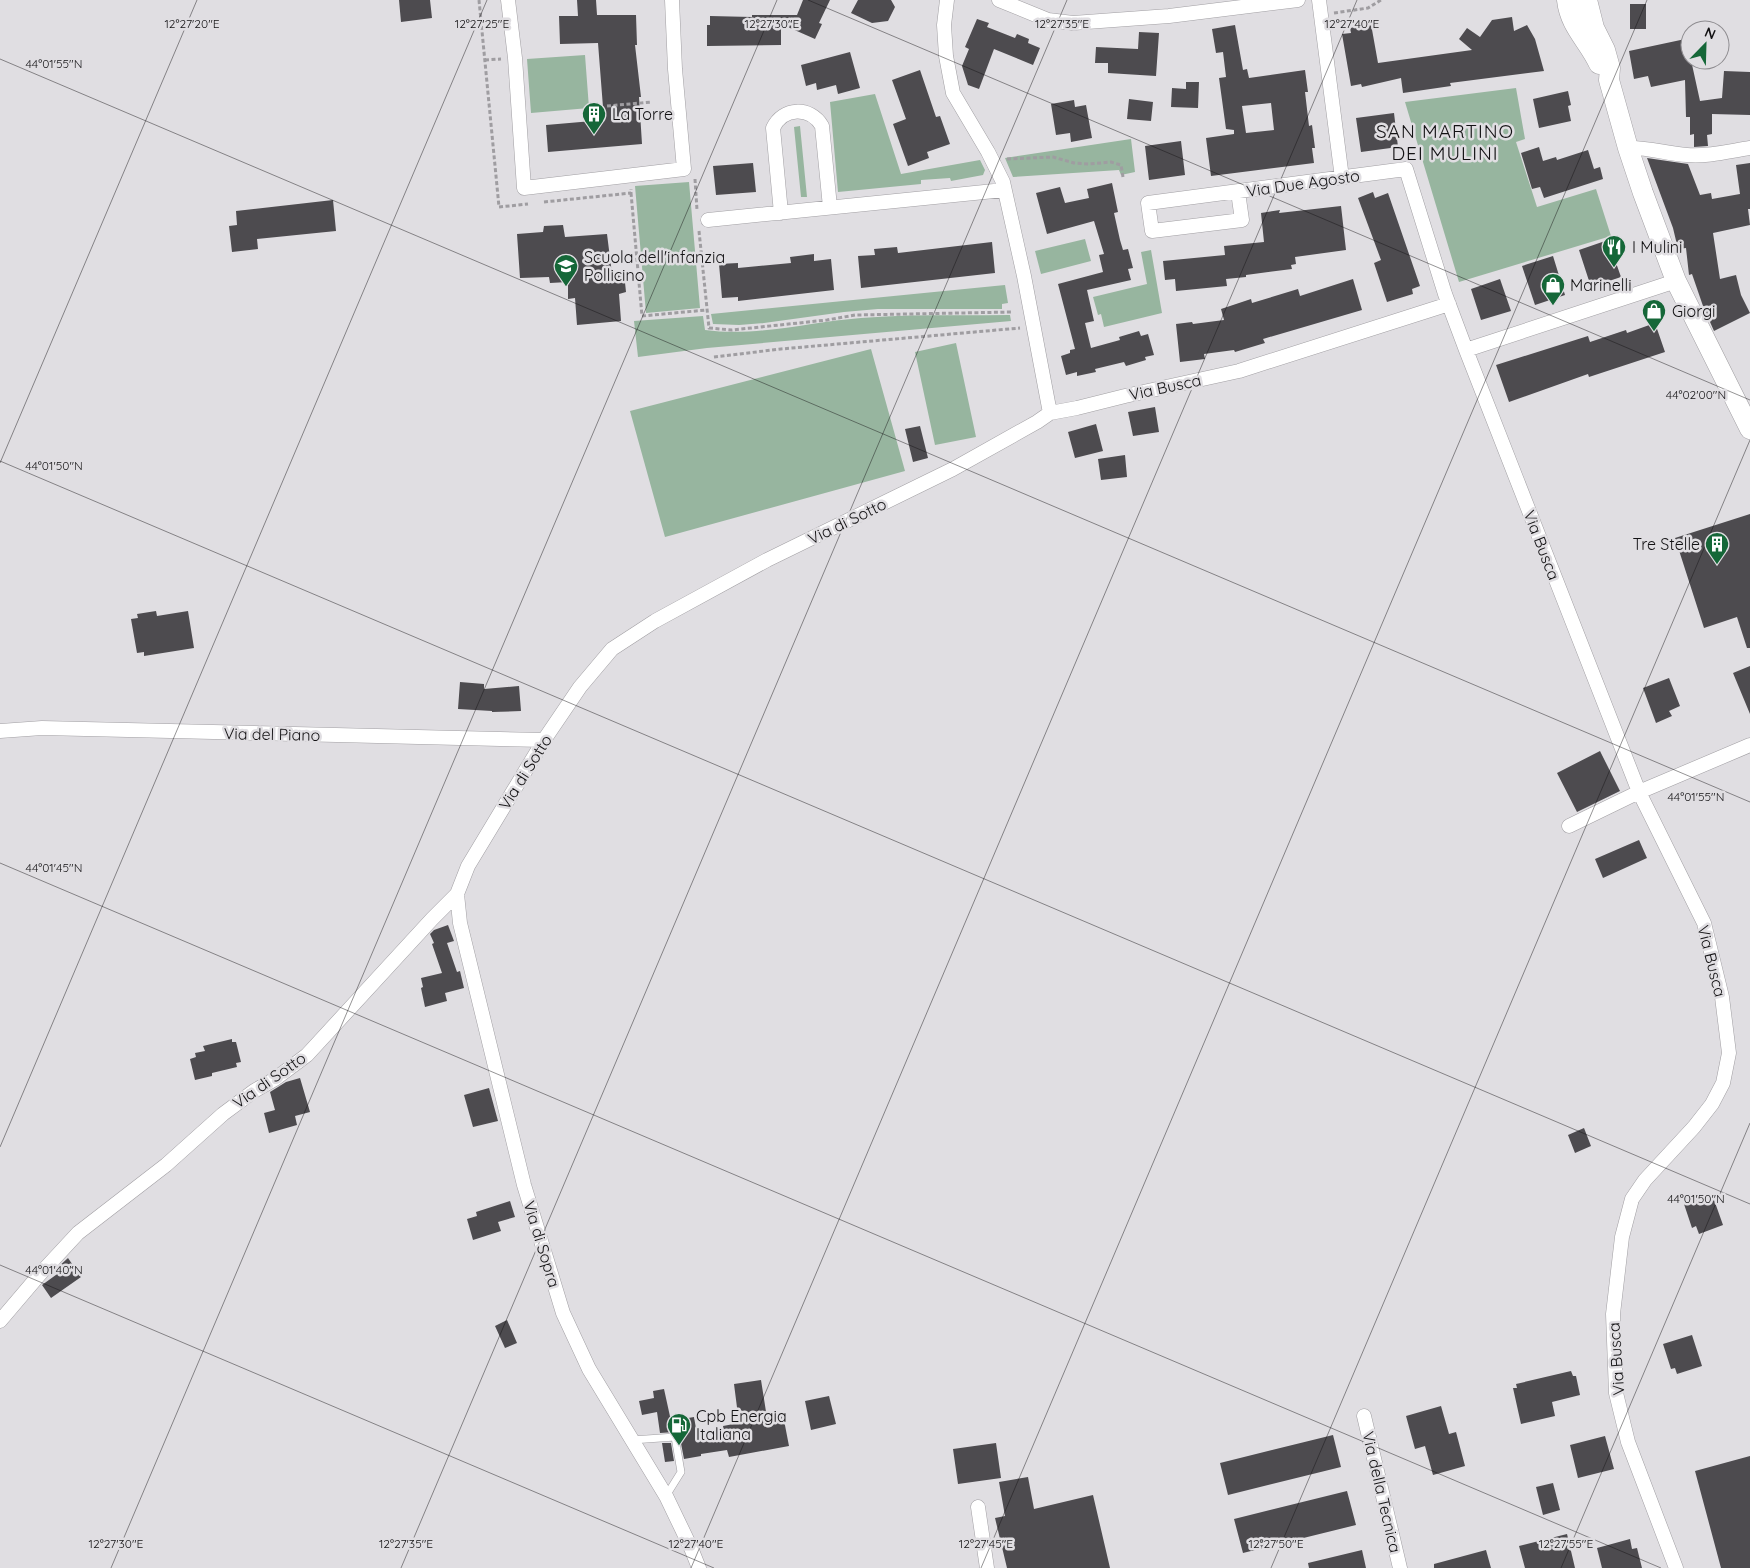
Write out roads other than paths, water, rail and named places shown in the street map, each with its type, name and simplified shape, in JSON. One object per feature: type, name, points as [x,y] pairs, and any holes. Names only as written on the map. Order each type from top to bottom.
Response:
[{"type":"main road","points":[[1567,0],[1568,11],[1576,30],[1594,53],[1602,72],[1609,80]]},
{"type":"main road","points":[[1587,0],[1594,28],[1605,50],[1610,68],[1609,80],[1628,148],[1676,281],[1750,429]]},
{"type":"street","points":[[508,0],[515,58],[524,188],[684,169],[675,69],[672,0]]},
{"type":"street","points":[[947,0],[944,33],[953,93],[988,152],[1003,182],[1024,276],[1050,413]]},
{"type":"street","points":[[999,0],[1048,20],[1073,24],[1169,16],[1298,0]]},
{"type":"street","points":[[1319,0],[1342,178]]},
{"type":"street","points":[[781,213],[773,128],[777,120],[784,115],[797,111],[809,113],[818,119],[822,126],[830,207]]},
{"type":"street","points":[[1628,148],[1640,147],[1686,155],[1703,155],[1750,148]]},
{"type":"street","name":"Via Due Agosto","points":[[1238,192],[1242,220],[1152,232],[1148,204],[1406,169],[1449,304]]},
{"type":"street","points":[[702,221],[1004,190]]},
{"type":"street","points":[[1466,350],[1676,281]]},
{"type":"street","name":"Via Busca","points":[[1050,413],[1239,371],[1449,304],[1639,792],[1704,923],[1722,997],[1729,1053],[1723,1083],[1712,1104],[1694,1127],[1645,1180],[1632,1199],[1622,1237],[1613,1314],[1616,1393],[1628,1442],[1676,1568]]},
{"type":"street","name":"Via di Sotto","points":[[0,1320],[78,1233],[166,1164],[223,1114],[254,1091],[275,1079],[307,1054],[457,894],[468,866],[544,740],[580,687],[612,648],[648,625],[767,560],[953,469],[1050,413]]},
{"type":"street","name":"Via del Piano","points":[[0,731],[52,728],[544,740]]},
{"type":"street","points":[[1569,826],[1639,792],[1750,745]]},
{"type":"street","name":"Via di Sopra","points":[[457,894],[460,923],[519,1167],[563,1312],[589,1369],[666,1496],[699,1568]]},
{"type":"street","name":"Via della Tecnica","points":[[1364,1416],[1400,1568]]},
{"type":"street","points":[[978,1507],[987,1568]]},
{"type":"lane","points":[[632,1440],[675,1437],[681,1472],[666,1496]]},
{"type":"place","name":"La Torre","points":[[594,135]]},
{"type":"place","name":"I Mulini","points":[[1614,268]]},
{"type":"place","name":"Scuola dell'infanzia Pollicino","points":[[566,287]]},
{"type":"place","name":"Marinelli","points":[[1553,306]]},
{"type":"place","name":"Giorgi","points":[[1654,332]]},
{"type":"place","name":"Tre Stelle","points":[[1717,565]]},
{"type":"place","name":"Cpb Energia Italiana","points":[[679,1446]]},
{"type":"district","name":"SAN MARTINO DEI MULINI","points":[[1445,142]]}]
